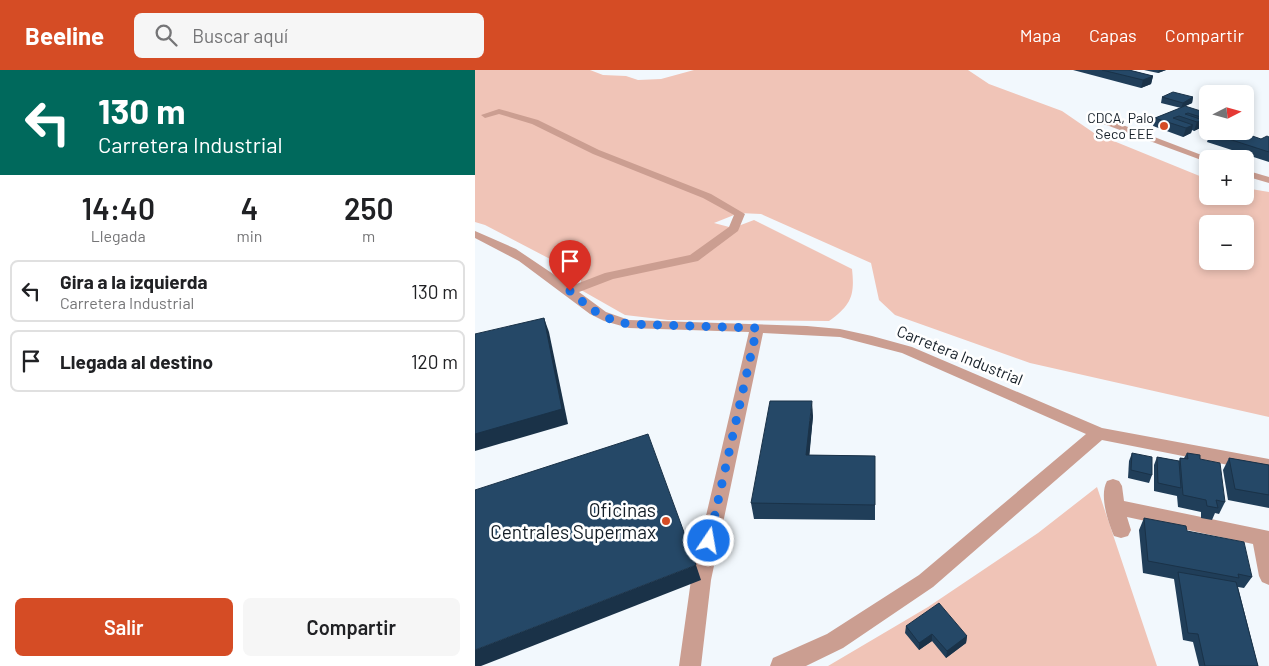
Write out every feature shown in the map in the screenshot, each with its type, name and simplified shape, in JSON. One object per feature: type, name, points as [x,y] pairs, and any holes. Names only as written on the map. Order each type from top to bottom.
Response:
[{"type":"street","points":[[485,115],[499,112],[535,122],[596,152],[707,196],[740,214],[734,229],[694,258],[609,276],[570,291]]},
{"type":"street","points":[[1104,121],[1199,156]]},
{"type":"street","points":[[1254,176],[1269,180]]},
{"type":"street","name":"Carretera Industrial","points":[[475,234],[513,252],[570,291],[599,315],[612,321],[629,324],[840,333],[907,350],[1099,433],[1269,466]]},
{"type":"street","points":[[690,666],[701,580],[757,328]]},
{"type":"street","points":[[781,666],[835,641],[926,581],[1099,433]]},
{"type":"street","points":[[1113,486],[1115,507],[1121,530]]},
{"type":"street","points":[[1115,507],[1265,538],[1269,576]]},
{"type":"shaded area","points":[[475,70],[590,70],[603,75],[626,76],[638,80],[661,79],[694,70],[968,70],[989,84],[1062,111],[1094,133],[1199,176],[1199,205],[1254,205],[1254,190],[1269,192],[1269,417],[1030,363],[895,315],[879,300],[871,263],[761,214],[739,213],[714,223],[733,228],[754,220],[852,269],[853,286],[850,299],[847,305],[829,321],[668,320],[625,315],[581,290],[581,280],[552,260],[485,225],[475,222]]},
{"type":"shaded area","points":[[1097,487],[1157,666],[828,666],[928,607],[1038,533]]},
{"type":"building","points":[[1102,70],[1129,70],[1153,76],[1143,80]]},
{"type":"building","points":[[1173,92],[1193,97],[1183,103],[1162,97]]},
{"type":"building","points":[[1185,106],[1199,110],[1199,116],[1188,113],[1185,114],[1199,119],[1197,122],[1179,116],[1173,118],[1193,125],[1186,128],[1155,118]]},
{"type":"building","points":[[1267,136],[1269,137],[1269,152],[1232,140],[1254,140],[1254,137],[1261,139]]},
{"type":"building","points":[[544,318],[562,409],[475,434],[475,334]]},
{"type":"building","points":[[770,401],[812,401],[806,455],[875,456],[875,505],[751,503]]},
{"type":"building","points":[[648,434],[696,565],[475,650],[475,490]]},
{"type":"building","points":[[1132,453],[1152,457],[1152,475],[1131,470]]},
{"type":"building","points":[[1187,453],[1200,455],[1200,459],[1220,463],[1225,502],[1216,500],[1218,508],[1207,506],[1206,500],[1183,495],[1180,458],[1188,459]]},
{"type":"building","points":[[1157,457],[1179,461],[1181,488],[1158,483]]},
{"type":"building","points":[[1229,458],[1269,465],[1269,495],[1235,489]]},
{"type":"building","points":[[1144,518],[1186,526],[1187,531],[1244,542],[1252,577],[1238,574],[1239,578],[1148,561]]},
{"type":"building","points":[[1178,572],[1236,582],[1258,666],[1205,666],[1198,634],[1188,633]]},
{"type":"building","points":[[939,603],[967,636],[947,651],[932,634],[919,643],[906,626]]},
{"type":"place","name":"CDCA, Palo Seco EEE","points":[[1164,126]]},
{"type":"place","name":"Oficinas Centrales Supermax","points":[[666,521]]},
{"type":"route","points":[[570,291],[599,315],[612,321],[629,324],[757,328],[709,541]]}]
